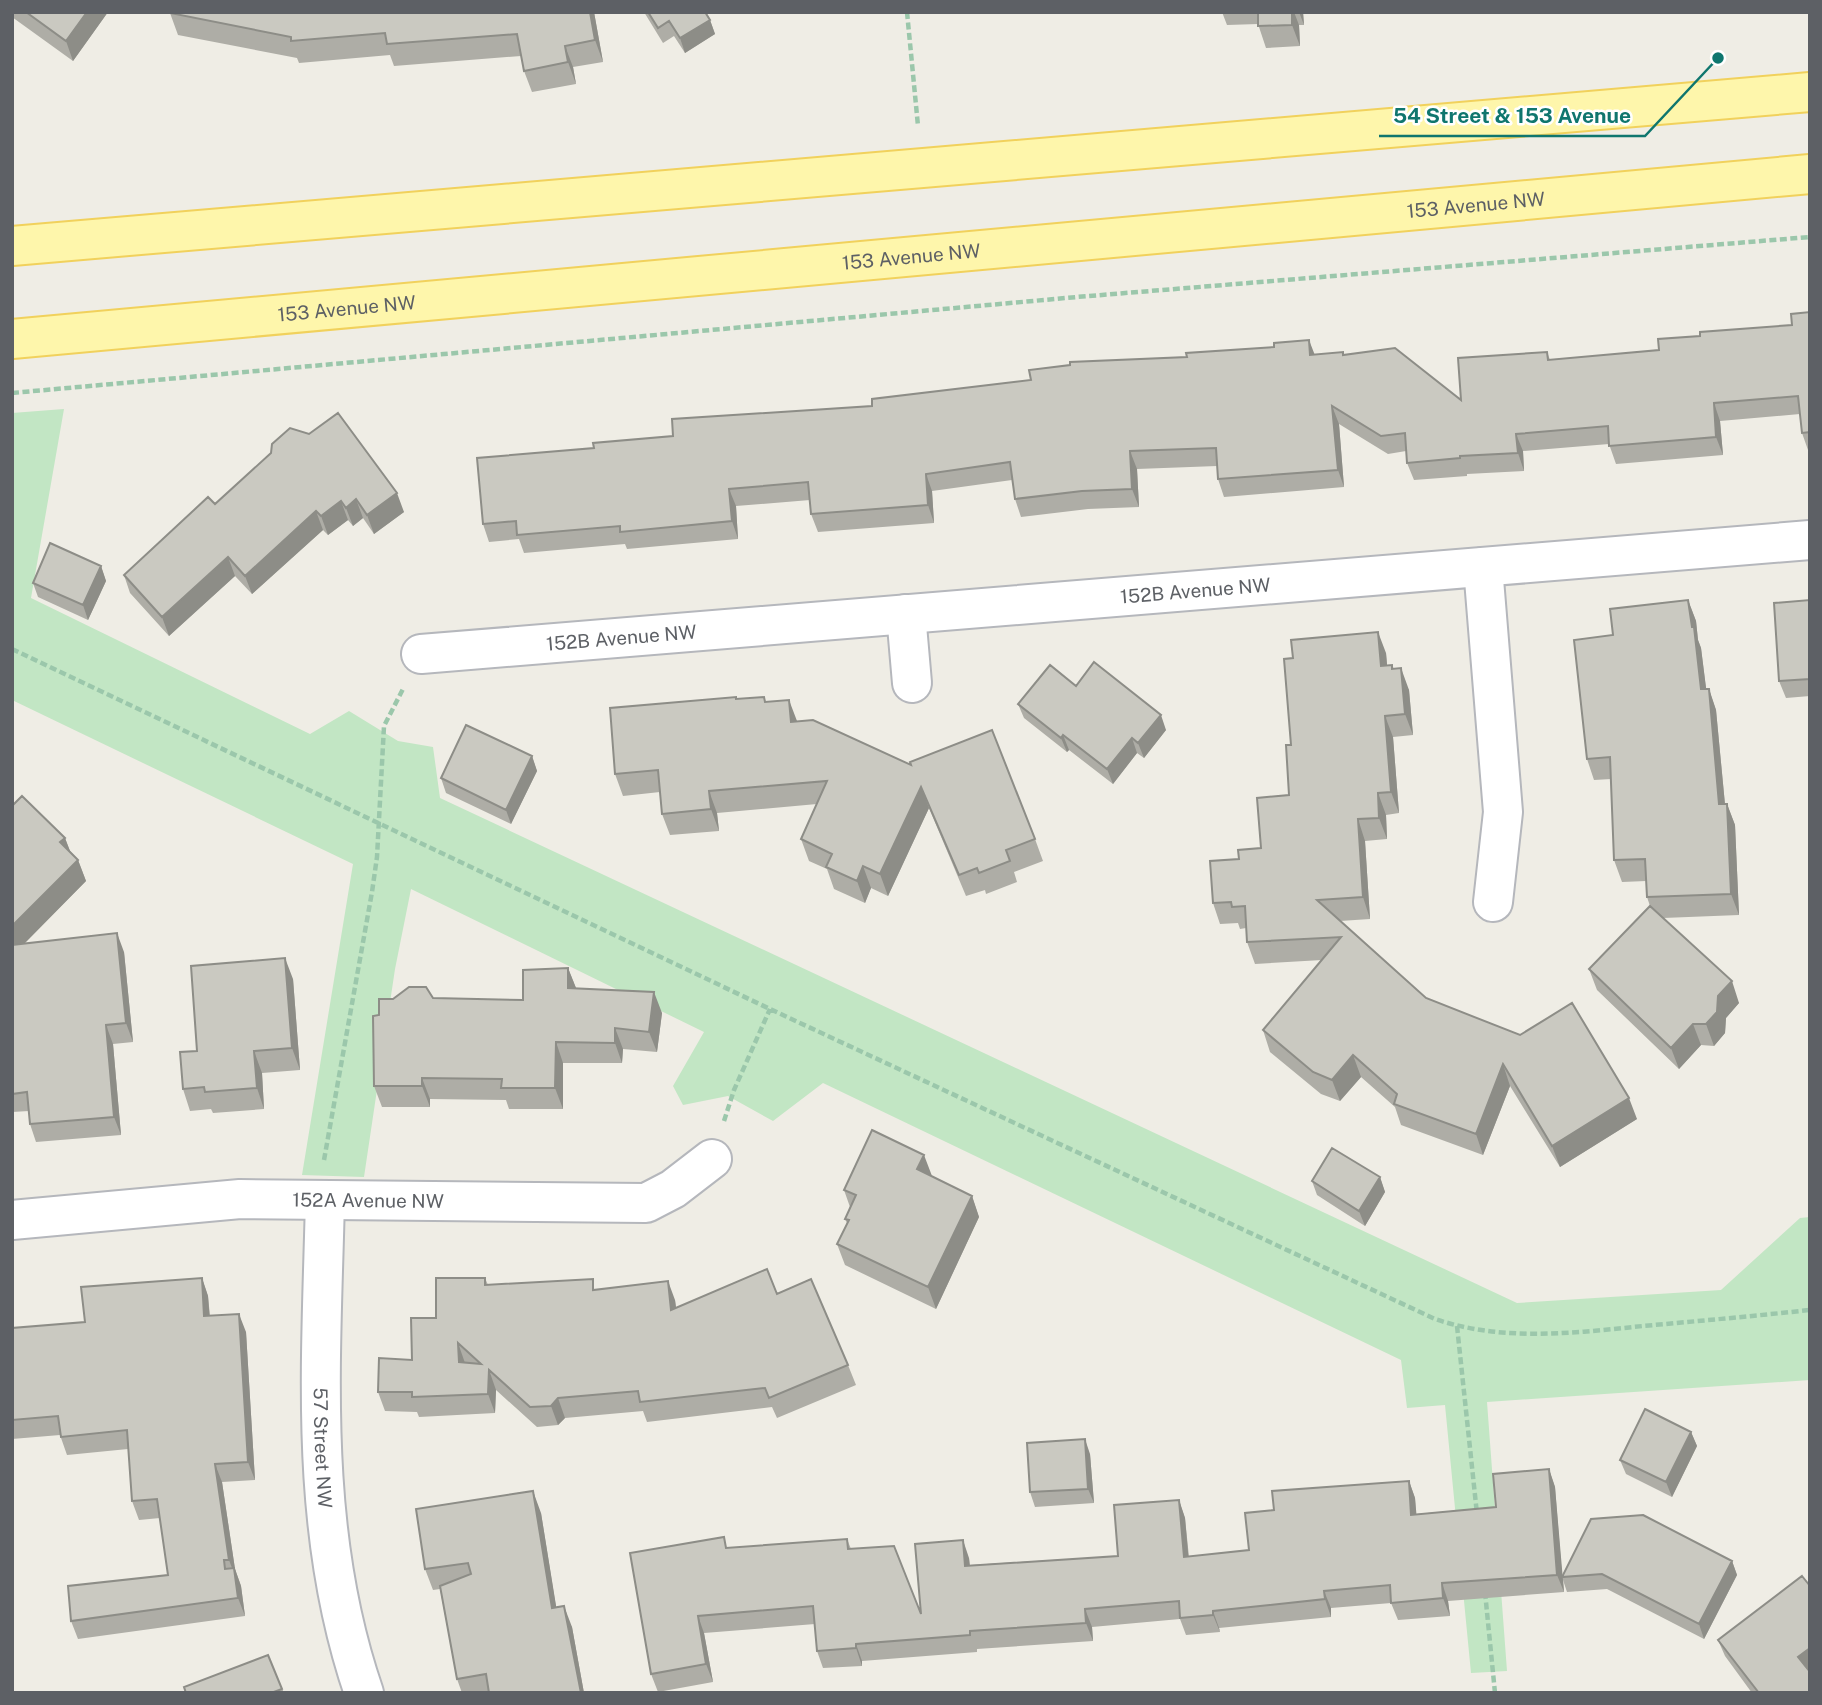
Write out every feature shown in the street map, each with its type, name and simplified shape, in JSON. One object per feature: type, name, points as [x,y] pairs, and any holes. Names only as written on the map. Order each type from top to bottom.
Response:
[{"type":"main road","points":[[12,246],[1810,92]]},
{"type":"main road","name":"153 Avenue NW","points":[[12,339],[1810,174]]},
{"type":"street","name":"152B Avenue NW","points":[[421,654],[1810,540]]},
{"type":"street","points":[[1483,567],[1503,812],[1493,902]]},
{"type":"street","points":[[906,614],[912,683]]},
{"type":"street","name":"152A Avenue NW","points":[[12,1220],[240,1199],[646,1203],[673,1189],[712,1159]]},
{"type":"street","name":"57 Street NW","points":[[326,1200],[320,1452],[332,1560],[342,1616],[363,1693]]},
{"type":"path","points":[[907,12],[922,169]]},
{"type":"path","points":[[12,393],[1091,296],[1810,237]]},
{"type":"path","points":[[12,649],[769,1009],[1416,1310],[1457,1326],[1528,1335],[1554,1335],[1810,1310]]},
{"type":"path","points":[[326,1200],[324,1158],[372,892],[384,726],[421,654]]},
{"type":"path","points":[[712,1159],[734,1090],[769,1009]]},
{"type":"path","points":[[1457,1326],[1477,1516]]},
{"type":"path","points":[[1484,1584],[1495,1693]]},
{"type":"green space","points":[[64,409],[31,598],[310,734],[349,711],[398,741],[433,747],[440,798],[1517,1303],[1721,1290],[1800,1218],[1810,1217],[1810,1380],[1487,1402],[1507,1671],[1471,1673],[1445,1405],[1407,1408],[1401,1360],[823,1083],[773,1121],[728,1096],[683,1105],[673,1086],[704,1032],[411,889],[395,969],[364,1177],[302,1175],[353,864],[12,700],[12,413]]},
{"type":"building","points":[[26,12],[87,12],[66,41]]},
{"type":"building","points":[[171,12],[590,12],[595,40],[565,46],[568,62],[524,71],[517,34],[387,44],[385,33],[291,41],[291,37]]},
{"type":"building","points":[[648,12],[705,12],[710,20],[680,38],[669,21],[658,28]]},
{"type":"building","points":[[1258,12],[1292,12],[1292,25],[1258,26]]},
{"type":"building","points":[[1810,312],[1810,432],[1802,433],[1798,396],[1714,403],[1716,437],[1609,446],[1608,426],[1516,434],[1518,453],[1460,456],[1407,463],[1405,433],[1381,436],[1332,406],[1338,470],[1218,479],[1216,448],[1130,451],[1132,489],[1082,491],[1015,499],[1010,462],[926,474],[928,505],[811,514],[808,482],[729,489],[732,521],[620,532],[620,526],[517,535],[516,521],[483,524],[477,458],[594,448],[593,443],[673,436],[672,419],[872,406],[872,399],[1031,380],[1029,370],[1070,365],[1070,362],[1187,357],[1186,353],[1274,347],[1274,343],[1309,340],[1310,355],[1343,352],[1343,355],[1395,348],[1461,400],[1458,358],[1547,352],[1548,360],[1659,350],[1658,339],[1700,336],[1700,332],[1792,325],[1791,314]]},
{"type":"building","points":[[338,413],[397,493],[367,515],[356,499],[346,508],[341,501],[321,516],[316,511],[245,576],[228,557],[162,617],[124,575],[208,497],[215,504],[271,453],[272,444],[290,428],[309,434]]},
{"type":"building","points":[[50,543],[101,566],[83,605],[33,583]]},
{"type":"building","points":[[1688,600],[1701,689],[1709,689],[1719,804],[1727,804],[1731,894],[1647,897],[1645,859],[1614,860],[1610,757],[1587,759],[1574,640],[1613,635],[1610,609]]},
{"type":"building","points":[[1810,600],[1810,679],[1779,681],[1774,603]]},
{"type":"building","points":[[1378,632],[1381,666],[1401,668],[1405,714],[1385,716],[1391,792],[1378,793],[1379,818],[1358,819],[1363,897],[1317,900],[1426,998],[1520,1035],[1572,1003],[1629,1098],[1552,1146],[1503,1064],[1476,1134],[1394,1104],[1397,1094],[1353,1055],[1332,1080],[1313,1072],[1263,1030],[1341,937],[1247,942],[1245,906],[1232,907],[1231,902],[1213,903],[1210,861],[1239,859],[1238,850],[1261,848],[1257,798],[1289,795],[1286,745],[1291,745],[1284,659],[1293,658],[1291,640]]},
{"type":"building","points":[[1094,662],[1161,715],[1138,743],[1132,738],[1107,769],[1018,704],[1050,665],[1076,686]]},
{"type":"building","points":[[764,697],[765,702],[789,700],[791,722],[813,720],[911,765],[910,762],[992,730],[1035,839],[1006,850],[1010,861],[979,873],[977,868],[959,875],[921,787],[880,874],[863,866],[857,881],[826,867],[832,854],[801,839],[827,781],[709,791],[711,809],[662,814],[658,770],[615,774],[610,708]]},
{"type":"building","points":[[466,725],[532,756],[506,810],[441,778]]},
{"type":"building","points":[[22,796],[65,838],[60,842],[78,860],[12,926],[12,806]]},
{"type":"building","points":[[1650,906],[1732,981],[1718,996],[1717,1012],[1706,1024],[1693,1024],[1671,1048],[1589,969]]},
{"type":"building","points":[[117,933],[126,1023],[106,1025],[114,1117],[30,1124],[27,1092],[12,1094],[12,945]]},
{"type":"building","points":[[285,958],[292,1048],[254,1051],[257,1088],[205,1092],[204,1087],[183,1089],[180,1052],[197,1051],[191,966]]},
{"type":"building","points":[[568,968],[568,988],[654,992],[649,1032],[615,1028],[615,1043],[556,1042],[555,1088],[501,1088],[502,1079],[422,1078],[422,1086],[374,1086],[373,1016],[379,1015],[379,999],[393,999],[409,987],[426,987],[433,998],[523,1000],[523,970]]},
{"type":"building","points":[[872,1130],[924,1155],[917,1169],[972,1196],[928,1287],[837,1244],[849,1220],[845,1219],[856,1195],[844,1190]]},
{"type":"building","points":[[1332,1148],[1380,1177],[1359,1211],[1312,1181]]},
{"type":"building","points":[[767,1269],[777,1294],[811,1279],[848,1365],[769,1398],[765,1388],[640,1402],[638,1391],[558,1398],[551,1406],[530,1407],[489,1370],[488,1394],[412,1397],[412,1392],[378,1392],[379,1358],[412,1360],[411,1318],[436,1318],[436,1278],[485,1278],[485,1285],[593,1279],[593,1290],[668,1281],[671,1310]],"holes":[[[458,1343],[481,1364],[459,1362]]]},
{"type":"building","points":[[202,1278],[204,1316],[239,1314],[248,1462],[215,1464],[229,1560],[224,1560],[225,1569],[234,1568],[238,1598],[71,1621],[68,1586],[168,1575],[157,1499],[132,1501],[127,1430],[61,1437],[58,1416],[12,1420],[12,1328],[85,1322],[81,1287]]},
{"type":"building","points":[[1645,1409],[1691,1432],[1666,1482],[1620,1460]]},
{"type":"building","points":[[1085,1439],[1088,1489],[1030,1492],[1027,1443]]},
{"type":"building","points":[[1549,1469],[1557,1575],[1442,1583],[1443,1598],[1391,1603],[1390,1585],[1324,1591],[1325,1599],[1213,1611],[1213,1615],[1180,1618],[1179,1601],[1085,1609],[1086,1623],[970,1631],[970,1635],[856,1644],[856,1648],[817,1651],[813,1606],[698,1616],[706,1664],[651,1674],[630,1553],[724,1537],[726,1548],[847,1539],[848,1549],[894,1546],[921,1614],[915,1544],[963,1540],[965,1566],[1118,1556],[1114,1505],[1179,1500],[1184,1557],[1249,1550],[1245,1513],[1274,1510],[1272,1491],[1409,1481],[1411,1515],[1496,1507],[1493,1474]]},
{"type":"building","points":[[533,1491],[552,1608],[564,1606],[581,1693],[489,1693],[486,1674],[457,1679],[440,1586],[471,1574],[468,1563],[425,1569],[416,1509]]},
{"type":"building","points":[[1643,1515],[1732,1561],[1699,1624],[1602,1574],[1562,1577],[1591,1519]]},
{"type":"building","points":[[1802,1576],[1810,1586],[1810,1648],[1798,1657],[1810,1672],[1810,1693],[1759,1693],[1718,1640]]},
{"type":"building","points":[[268,1655],[282,1689],[271,1693],[186,1693],[184,1687]]},
{"type":"place","name":"54 Street & 153 Avenue","points":[[1718,58]]}]
